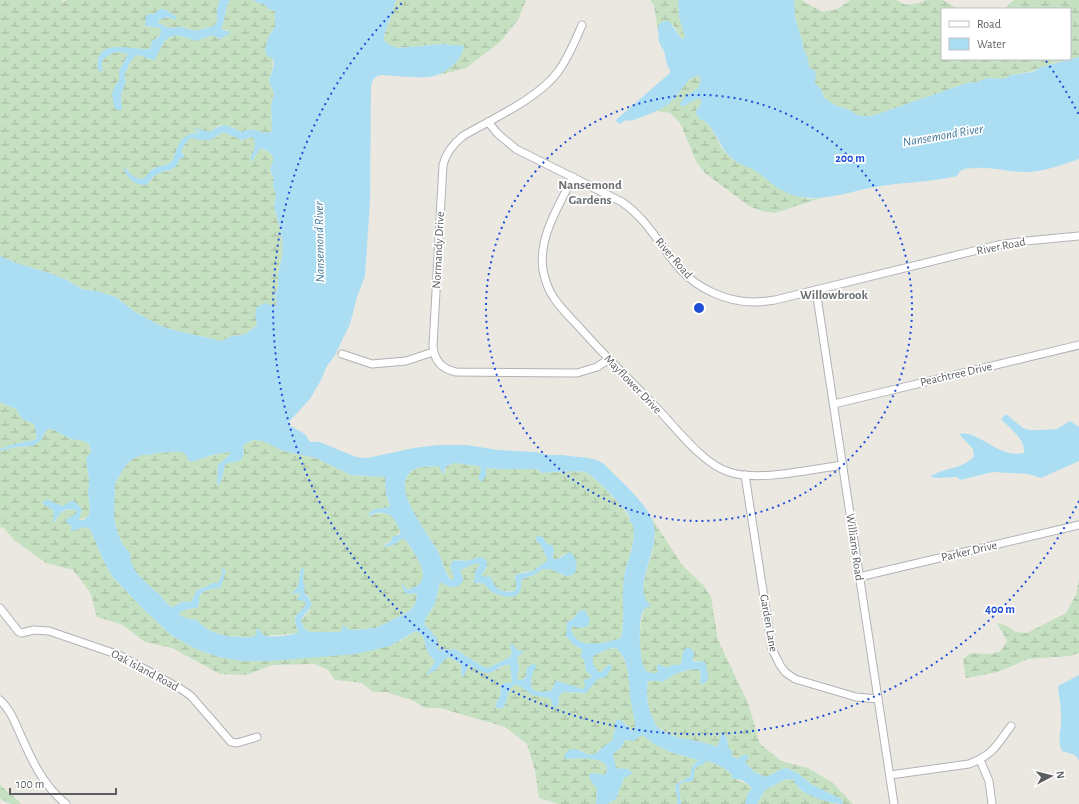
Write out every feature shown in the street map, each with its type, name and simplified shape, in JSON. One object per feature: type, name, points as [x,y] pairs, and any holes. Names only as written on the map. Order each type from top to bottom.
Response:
[{"type":"street","name":"Normandy Drive","points":[[433,352],[444,161],[448,150],[463,136],[540,90],[563,64],[582,25]]},
{"type":"street","name":"River Road","points":[[488,122],[498,134],[516,148],[622,202],[643,220],[680,268],[698,284],[712,292],[737,300],[756,302],[775,300],[998,245],[1079,236]]},
{"type":"street","name":"Mayflower Drive","points":[[573,177],[543,244],[542,256],[544,278],[554,299],[609,359],[709,461],[729,472],[745,475],[769,476],[843,464]]},
{"type":"street","name":"Williams Road","points":[[816,290],[894,804]]},
{"type":"street","name":"Peachtree Drive","points":[[834,404],[1079,345]]},
{"type":"street","points":[[342,354],[372,364],[406,361],[433,352],[440,364],[445,368],[456,372],[577,373],[597,367],[609,359]]},
{"type":"street","name":"Garden Lane","points":[[745,475],[772,649],[780,665],[785,672],[795,678],[856,697],[878,699]]},
{"type":"street","name":"Parker Drive","points":[[859,577],[1079,525]]},
{"type":"street","name":"Oak Island Road","points":[[0,608],[21,633],[42,630],[56,632],[118,655],[180,689],[200,705],[231,742],[237,743],[257,737]]},
{"type":"street","points":[[0,700],[10,712],[42,779],[66,804]]},
{"type":"street","points":[[890,776],[969,764],[980,760],[993,750],[1011,726]]},
{"type":"street","points":[[980,760],[989,781],[992,804]]},
{"type":"green space","points":[[0,0],[61,0],[63,2],[68,0],[220,0],[217,9],[217,21],[214,26],[196,31],[181,27],[168,28],[158,23],[158,20],[162,18],[177,17],[164,9],[154,14],[148,14],[145,26],[160,28],[161,30],[159,37],[152,41],[150,49],[120,47],[101,53],[102,71],[102,61],[108,56],[117,52],[128,54],[119,71],[119,80],[115,86],[122,107],[121,95],[126,81],[124,74],[136,55],[155,60],[165,41],[169,37],[174,36],[195,41],[213,35],[221,39],[229,30],[221,29],[230,0],[253,0],[260,4],[264,4],[269,9],[275,11],[275,27],[268,38],[273,64],[269,80],[274,94],[271,106],[271,133],[254,130],[246,130],[241,132],[232,127],[219,125],[210,132],[195,130],[200,134],[192,133],[177,148],[173,160],[165,165],[153,168],[145,178],[140,179],[131,175],[127,168],[126,175],[150,182],[156,174],[171,170],[184,154],[181,150],[189,139],[193,138],[199,140],[215,138],[223,132],[242,140],[251,137],[254,138],[256,148],[250,162],[261,148],[273,156],[273,162],[270,170],[274,179],[273,187],[276,194],[274,207],[281,232],[283,251],[278,275],[278,288],[275,294],[277,305],[274,307],[269,304],[255,314],[257,325],[247,333],[232,336],[222,341],[173,330],[161,326],[135,312],[116,297],[96,291],[82,289],[67,280],[0,256]]},
{"type":"green space","points":[[396,0],[526,0],[518,20],[500,42],[466,68],[439,75],[454,65],[442,44],[398,48],[388,44],[384,40]]},
{"type":"green space","points":[[650,0],[678,0],[679,17],[685,37],[683,39],[673,25],[660,23],[658,31],[654,5]]},
{"type":"green space","points":[[794,0],[802,0],[823,12],[837,9],[851,0],[896,0],[906,5],[927,0],[943,0],[956,8],[941,8],[941,60],[1066,60],[1041,67],[1033,71],[1011,75],[1004,79],[987,78],[978,82],[967,83],[872,116],[859,116],[824,98],[822,91],[815,83],[816,72],[809,67],[808,59],[795,18]]},
{"type":"green space","points":[[1014,0],[1079,0],[1079,57],[1071,59],[1071,8],[1005,8]]},
{"type":"green space","points":[[698,75],[701,80],[698,88],[685,97],[684,106],[698,98],[701,100],[702,119],[711,128],[722,149],[735,161],[755,170],[781,190],[809,199],[821,198],[775,213],[762,211],[749,206],[705,173],[697,163],[680,123],[670,113],[657,111],[673,100],[690,79]]},
{"type":"green space","points":[[0,402],[16,409],[22,419],[34,424],[37,437],[35,440],[0,449]]},
{"type":"green space","points":[[50,428],[71,439],[84,441],[89,444],[91,451],[86,459],[89,480],[88,494],[90,511],[88,517],[79,520],[82,509],[69,503],[63,506],[48,499],[42,504],[54,510],[53,522],[56,522],[61,513],[66,510],[76,510],[71,526],[74,531],[83,527],[90,529],[105,564],[112,576],[141,607],[171,635],[196,649],[219,657],[241,661],[271,661],[400,641],[416,631],[422,635],[430,656],[435,661],[434,665],[429,669],[436,670],[445,659],[449,657],[461,664],[462,679],[469,665],[481,671],[493,672],[503,666],[510,665],[512,681],[511,683],[504,683],[501,686],[500,697],[495,705],[505,705],[510,688],[515,684],[532,695],[549,698],[553,707],[558,706],[559,696],[563,692],[586,693],[608,665],[601,672],[598,672],[593,664],[593,656],[608,649],[616,648],[621,652],[628,671],[631,702],[636,723],[635,730],[632,731],[622,721],[615,721],[614,738],[610,743],[600,749],[597,753],[589,755],[580,750],[566,759],[593,759],[603,762],[606,765],[607,771],[605,775],[592,773],[591,781],[597,789],[596,804],[559,804],[539,798],[535,770],[527,744],[505,727],[440,708],[425,708],[414,701],[387,692],[373,692],[362,683],[335,680],[328,670],[315,664],[272,665],[246,675],[220,674],[172,648],[145,642],[123,625],[97,617],[90,592],[73,570],[46,563],[13,539],[4,528],[0,527],[0,451],[16,447],[27,447],[41,440],[46,431]]},
{"type":"green space","points":[[253,440],[263,441],[283,451],[316,458],[351,475],[385,477],[386,493],[390,508],[375,509],[370,516],[382,513],[392,516],[401,532],[382,547],[393,545],[402,539],[405,539],[422,567],[422,580],[418,586],[409,590],[402,584],[409,594],[416,593],[417,596],[415,604],[410,611],[376,628],[350,630],[342,626],[342,630],[339,632],[310,632],[305,629],[301,621],[310,610],[310,599],[304,592],[304,569],[300,571],[298,586],[292,594],[300,593],[306,603],[295,619],[298,633],[266,636],[257,628],[256,635],[253,637],[231,636],[212,632],[201,625],[197,620],[188,619],[179,615],[180,612],[187,609],[197,608],[199,604],[199,596],[204,592],[219,588],[222,574],[218,583],[212,583],[197,590],[191,602],[182,602],[173,607],[167,604],[160,595],[140,577],[133,566],[130,553],[123,545],[117,532],[114,515],[115,483],[126,465],[132,459],[142,455],[156,453],[181,452],[186,455],[189,461],[192,462],[212,455],[230,452],[230,454],[218,465],[217,484],[222,479],[225,464],[228,462],[236,462],[244,454],[243,445]]},
{"type":"green space","points":[[455,463],[479,466],[481,470],[489,468],[537,469],[542,473],[569,471],[584,472],[589,474],[604,487],[620,505],[631,521],[634,538],[626,567],[624,581],[621,638],[612,642],[599,644],[581,642],[575,638],[571,628],[573,626],[584,628],[579,611],[573,619],[567,622],[574,645],[583,650],[586,671],[592,676],[583,690],[555,682],[551,691],[541,692],[533,690],[531,681],[536,665],[522,680],[518,680],[517,678],[519,667],[517,658],[523,651],[512,652],[510,657],[488,668],[482,666],[455,649],[438,650],[437,638],[424,624],[427,616],[435,604],[440,582],[450,587],[459,570],[479,562],[477,584],[483,583],[492,591],[504,595],[520,591],[522,579],[534,575],[543,569],[550,569],[566,576],[565,554],[557,559],[554,559],[554,550],[546,543],[543,537],[536,540],[542,547],[548,560],[533,571],[524,572],[514,576],[517,583],[515,591],[499,591],[481,576],[487,566],[477,557],[467,561],[457,560],[450,566],[454,579],[452,580],[449,577],[438,552],[409,503],[405,483],[408,475],[418,468],[439,466],[442,474],[444,473],[446,466]]},
{"type":"green space","points":[[651,517],[682,565],[703,585],[711,597],[718,640],[748,703],[760,744],[781,761],[808,768],[833,783],[853,804],[843,804],[841,799],[811,784],[799,774],[787,768],[766,777],[754,772],[745,760],[736,758],[731,754],[728,747],[727,738],[721,736],[717,747],[710,744],[677,737],[663,730],[656,724],[651,714],[648,702],[648,681],[663,682],[679,672],[698,669],[700,671],[701,679],[699,682],[708,678],[706,664],[704,661],[694,661],[683,651],[680,666],[672,665],[667,668],[657,666],[658,672],[656,673],[647,672],[644,668],[640,654],[640,636],[642,615],[645,609],[643,589],[644,580],[652,553],[655,536]]},
{"type":"green space","points":[[1079,579],[1079,653],[1070,656],[1028,659],[998,672],[966,678],[963,659],[971,653],[991,654],[1001,651],[1007,641],[997,623],[1007,626],[1016,632],[1027,633],[1066,613],[1076,595]]},
{"type":"green space","points":[[643,735],[669,751],[698,760],[692,767],[690,777],[678,782],[675,790],[678,799],[677,804],[607,804],[616,799],[627,769],[615,768],[613,754],[621,748],[625,740]]},
{"type":"green space","points":[[706,761],[724,768],[735,778],[752,789],[748,793],[745,804],[681,804],[679,786],[683,782],[690,782],[696,768]]},
{"type":"green space","points":[[786,779],[794,780],[799,789],[806,793],[837,804],[757,804],[765,790]]},
{"type":"green space","points":[[0,784],[21,804],[11,804],[0,799]]},
{"type":"water","points":[[220,0],[230,0],[221,29],[231,32],[221,39],[213,35],[195,41],[179,36],[169,37],[162,45],[155,60],[136,55],[124,74],[126,81],[121,95],[122,108],[121,110],[117,110],[114,107],[112,93],[119,80],[119,71],[128,54],[117,52],[108,56],[102,61],[101,72],[98,70],[98,59],[102,52],[115,47],[150,49],[152,41],[159,37],[161,30],[160,28],[145,26],[146,16],[148,14],[154,14],[160,9],[164,9],[177,17],[175,20],[168,17],[158,20],[158,23],[168,28],[181,27],[196,31],[214,26],[217,21],[217,9]]},
{"type":"water","name":"Nansemond River","points":[[253,0],[396,0],[384,36],[384,40],[388,44],[398,48],[442,44],[464,46],[463,52],[456,62],[441,74],[429,77],[382,75],[375,77],[373,80],[371,87],[370,202],[365,276],[357,297],[350,324],[334,357],[327,366],[310,399],[287,424],[305,434],[310,442],[320,442],[356,457],[367,458],[414,448],[438,445],[467,445],[498,450],[536,452],[547,455],[588,458],[597,460],[604,464],[640,501],[647,510],[654,526],[655,536],[644,579],[643,589],[645,598],[651,606],[643,611],[640,623],[640,649],[645,669],[648,672],[656,673],[658,672],[657,666],[659,664],[667,668],[672,665],[680,665],[683,653],[688,647],[694,652],[692,659],[693,661],[704,661],[706,664],[708,679],[705,683],[701,684],[699,682],[701,679],[700,671],[698,669],[679,672],[663,682],[648,681],[648,702],[656,725],[669,734],[677,737],[710,744],[717,747],[721,735],[725,735],[727,738],[728,747],[732,751],[732,756],[738,759],[742,755],[748,755],[749,757],[745,762],[754,772],[766,777],[787,768],[799,774],[811,784],[841,799],[843,804],[813,797],[802,791],[794,780],[786,779],[765,790],[757,804],[745,804],[748,793],[752,789],[748,784],[738,779],[732,779],[730,772],[717,764],[706,761],[703,765],[697,766],[693,780],[690,782],[683,782],[679,786],[681,804],[677,804],[675,788],[678,783],[690,777],[692,767],[698,760],[670,752],[654,744],[643,735],[634,741],[625,740],[621,748],[613,754],[616,768],[627,769],[633,773],[624,778],[616,799],[607,804],[596,804],[597,789],[591,781],[589,775],[592,773],[605,775],[607,771],[606,765],[603,762],[593,759],[566,759],[564,757],[568,750],[571,749],[578,750],[589,755],[597,753],[613,740],[615,723],[617,719],[622,721],[632,731],[635,730],[627,666],[621,653],[616,648],[608,649],[593,656],[593,664],[598,672],[601,672],[608,665],[611,665],[612,667],[606,677],[598,679],[586,693],[563,692],[559,696],[558,706],[555,708],[553,707],[549,698],[532,695],[515,684],[510,689],[505,705],[501,708],[497,708],[495,705],[500,697],[501,686],[504,683],[511,683],[512,681],[510,665],[504,665],[490,673],[487,673],[469,665],[462,679],[461,664],[449,657],[445,659],[436,670],[426,675],[435,661],[430,656],[422,635],[416,631],[390,646],[356,654],[271,661],[241,661],[219,657],[196,649],[171,635],[141,607],[112,576],[105,564],[90,529],[83,527],[71,531],[71,526],[65,520],[76,514],[76,510],[64,510],[54,523],[54,511],[42,503],[48,499],[63,506],[73,500],[82,509],[79,520],[83,520],[88,517],[90,511],[88,494],[89,480],[86,459],[91,451],[89,444],[84,441],[71,439],[50,428],[46,431],[41,440],[33,446],[16,447],[0,451],[0,449],[14,444],[35,440],[37,437],[34,424],[22,419],[16,409],[0,402],[0,256],[67,280],[82,289],[96,291],[116,297],[135,312],[161,326],[222,341],[232,336],[247,333],[257,325],[255,314],[257,307],[265,303],[274,306],[277,305],[275,294],[278,287],[278,275],[283,251],[281,232],[274,207],[276,194],[273,187],[274,179],[270,170],[273,162],[273,156],[261,148],[250,163],[255,147],[254,138],[251,137],[242,140],[223,132],[210,140],[189,139],[181,150],[185,158],[180,158],[174,168],[156,175],[146,185],[138,184],[132,180],[123,167],[138,179],[145,177],[154,168],[166,165],[173,160],[179,144],[185,137],[194,133],[200,133],[194,128],[210,132],[222,125],[225,125],[241,132],[246,130],[254,130],[271,132],[271,106],[274,94],[269,80],[273,70],[274,61],[267,56],[265,48],[268,38],[275,27],[275,11],[269,9],[264,4],[260,4]],"holes":[[[253,440],[263,441],[283,451],[316,458],[351,475],[385,477],[386,493],[390,507],[375,509],[370,512],[368,516],[375,513],[390,515],[401,532],[399,535],[393,536],[391,541],[382,548],[393,545],[402,539],[405,539],[422,567],[422,580],[417,586],[408,590],[401,582],[405,593],[416,593],[417,596],[415,604],[410,611],[376,628],[350,630],[342,625],[342,630],[339,632],[310,632],[305,629],[301,621],[311,605],[311,602],[304,592],[303,567],[300,571],[298,586],[292,594],[300,593],[297,600],[304,601],[306,603],[295,620],[298,633],[269,637],[263,635],[257,627],[256,635],[253,637],[231,636],[212,632],[201,625],[197,620],[188,619],[179,615],[180,612],[187,609],[197,608],[199,604],[199,596],[205,591],[221,587],[226,571],[223,568],[218,583],[212,583],[197,590],[191,602],[182,602],[173,607],[167,604],[160,595],[140,577],[133,566],[130,553],[123,545],[117,532],[114,515],[115,483],[126,465],[132,459],[142,455],[156,453],[182,452],[186,455],[189,461],[192,462],[212,455],[229,452],[230,454],[218,465],[218,485],[222,479],[225,464],[239,461],[244,453],[243,445]],[[455,463],[479,466],[481,470],[478,478],[481,482],[486,476],[486,469],[489,468],[537,469],[542,473],[570,471],[585,472],[595,478],[629,516],[629,521],[632,523],[634,529],[634,535],[624,580],[621,638],[612,641],[590,644],[578,640],[571,628],[573,626],[581,628],[588,626],[590,620],[585,610],[579,611],[573,619],[567,622],[566,636],[574,645],[583,650],[580,656],[584,659],[586,671],[592,676],[584,680],[585,687],[583,689],[557,681],[555,682],[551,691],[541,692],[533,690],[531,681],[537,665],[533,664],[527,667],[526,677],[522,680],[518,680],[519,667],[517,658],[524,651],[518,651],[513,644],[510,645],[512,652],[510,657],[488,668],[482,666],[455,649],[438,650],[437,638],[424,624],[427,616],[435,604],[440,582],[450,587],[457,586],[463,581],[460,570],[479,563],[479,567],[475,571],[474,583],[483,583],[496,594],[511,597],[515,596],[520,591],[522,579],[534,575],[543,569],[550,569],[566,576],[573,575],[577,566],[576,560],[570,552],[560,558],[554,559],[553,546],[546,543],[543,537],[539,536],[536,537],[536,540],[542,547],[548,560],[533,571],[515,575],[515,591],[499,590],[494,585],[491,577],[481,576],[487,566],[486,560],[481,558],[467,561],[453,561],[450,566],[454,579],[452,580],[449,578],[438,552],[409,503],[405,483],[408,475],[418,468],[439,466],[443,475],[446,466]]]},
{"type":"water","name":"Nansemond River","points":[[678,0],[794,0],[795,18],[808,59],[809,67],[816,72],[815,83],[822,91],[824,98],[859,116],[872,116],[967,83],[978,82],[987,78],[1004,79],[1011,75],[1033,72],[1041,67],[1079,57],[1079,159],[1052,168],[1032,172],[981,168],[967,169],[961,171],[957,176],[929,181],[868,188],[820,198],[796,196],[783,191],[756,171],[736,162],[726,152],[714,132],[702,119],[700,120],[695,112],[701,104],[701,100],[698,98],[684,106],[679,105],[685,97],[698,88],[701,80],[698,75],[690,79],[674,99],[662,108],[631,121],[626,120],[620,124],[616,121],[670,73],[664,51],[659,42],[659,24],[664,21],[669,21],[683,39],[685,37],[679,17]]},
{"type":"water","points":[[1006,414],[1023,428],[1029,430],[1057,429],[1070,421],[1079,427],[1079,461],[1041,478],[1028,474],[993,472],[960,480],[957,477],[930,477],[941,471],[964,464],[974,456],[973,449],[959,434],[974,436],[1005,452],[1014,454],[1024,453],[1024,448],[1020,438],[1001,419]]},
{"type":"water","points":[[1079,675],[1079,760],[1075,755],[1062,751],[1059,739],[1061,713],[1058,686]]},
{"type":"district","name":"Nansemond Gardens","points":[[590,192]]},
{"type":"district","name":"Willowbrook","points":[[834,295]]}]
